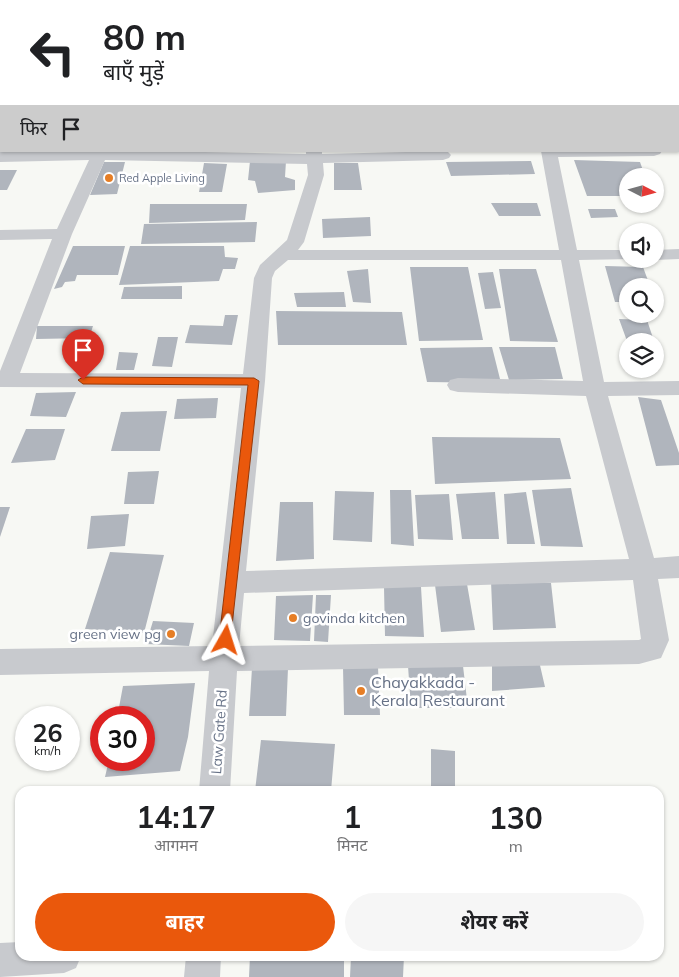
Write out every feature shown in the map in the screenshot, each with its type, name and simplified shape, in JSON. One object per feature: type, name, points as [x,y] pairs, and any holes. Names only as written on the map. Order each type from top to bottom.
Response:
[{"type":"street","points":[[0,662],[224,660],[639,652],[651,649],[655,640],[644,569],[596,389],[549,152]]},
{"type":"street","points":[[100,153],[63,234],[3,380],[254,381]]},
{"type":"street","points":[[0,158],[100,153],[443,155]]},
{"type":"street","name":"Law Gate Rd","points":[[215,786],[224,660],[254,381],[263,278],[266,269],[283,256],[295,242],[316,175],[314,155]]},
{"type":"street","points":[[0,235],[63,234]]},
{"type":"street","points":[[664,255],[679,254]]},
{"type":"street","points":[[283,256],[619,255]]},
{"type":"street","points":[[458,385],[596,389],[679,388]]},
{"type":"street","points":[[232,582],[679,567]]},
{"type":"street","points":[[0,961],[15,960]]},
{"type":"street","points":[[202,977],[204,961]]},
{"type":"building","points":[[574,160],[640,162],[642,168],[619,168],[619,196],[587,196]]},
{"type":"building","points":[[250,161],[286,161],[285,177],[295,180],[295,190],[258,193],[255,181],[248,180]]},
{"type":"building","points":[[531,161],[535,174],[451,176],[446,162]]},
{"type":"building","name":"Red Apple Living","points":[[104,162],[125,162],[117,194],[90,195]]},
{"type":"building","points":[[204,163],[227,164],[222,192],[199,192]]},
{"type":"building","points":[[334,163],[358,163],[362,190],[334,190]]},
{"type":"building","points":[[0,170],[17,170],[7,190],[0,190]]},
{"type":"building","points":[[491,203],[537,203],[541,216],[499,216]]},
{"type":"building","points":[[150,204],[247,204],[245,220],[149,223]]},
{"type":"building","points":[[588,209],[615,209],[618,217],[591,218]]},
{"type":"building","points":[[370,217],[371,236],[323,238],[322,219]]},
{"type":"building","points":[[257,222],[255,242],[141,244],[144,224]]},
{"type":"building","points":[[73,246],[125,246],[118,275],[77,275],[75,281],[65,282],[62,287],[54,289]]},
{"type":"building","points":[[130,246],[224,246],[225,257],[238,258],[235,269],[223,269],[219,281],[119,285]]},
{"type":"building","points":[[605,266],[643,268],[647,278],[619,278],[619,302],[615,302]]},
{"type":"building","points":[[410,267],[468,267],[483,340],[419,341]]},
{"type":"building","points":[[368,269],[371,303],[353,302],[347,271]]},
{"type":"building","points":[[499,269],[536,269],[558,342],[510,341]]},
{"type":"building","points":[[493,272],[501,308],[485,309],[478,273]]},
{"type":"building","points":[[182,286],[182,299],[121,299],[124,287]]},
{"type":"building","points":[[344,292],[346,307],[297,307],[294,293]]},
{"type":"building","points":[[276,311],[402,312],[407,345],[278,345]]},
{"type":"building","points":[[225,315],[238,315],[232,345],[185,343],[190,325],[223,326]]},
{"type":"building","points":[[620,323],[648,323],[651,333],[624,333]]},
{"type":"building","points":[[37,326],[93,326],[89,338],[36,339]]},
{"type":"building","points":[[158,337],[178,337],[172,367],[152,366]]},
{"type":"building","points":[[492,347],[501,383],[427,382],[420,348]]},
{"type":"building","points":[[499,347],[555,347],[563,379],[509,380]]},
{"type":"building","points":[[119,352],[138,353],[134,370],[116,370]]},
{"type":"building","points":[[76,392],[66,417],[30,416],[36,393]]},
{"type":"building","points":[[638,397],[661,400],[679,453],[679,465],[656,466]]},
{"type":"building","points":[[218,398],[216,418],[174,419],[177,399]]},
{"type":"building","points":[[167,411],[160,451],[111,451],[121,412]]},
{"type":"building","points":[[26,429],[65,429],[55,460],[11,463]]},
{"type":"building","points":[[432,437],[560,438],[571,479],[435,484]]},
{"type":"building","points":[[159,471],[154,504],[124,504],[128,472]]},
{"type":"building","points":[[571,488],[583,547],[541,546],[532,490]]},
{"type":"building","points":[[390,490],[411,490],[414,546],[391,544]]},
{"type":"building","points":[[335,491],[374,492],[372,542],[333,540]]},
{"type":"building","points":[[495,492],[499,539],[462,539],[456,494]]},
{"type":"building","points":[[526,492],[535,544],[507,544],[504,494]]},
{"type":"building","points":[[449,494],[453,540],[418,539],[415,495]]},
{"type":"building","points":[[280,502],[313,502],[314,559],[276,561]]},
{"type":"building","points":[[0,507],[10,507],[0,537]]},
{"type":"building","points":[[129,514],[125,546],[87,549],[91,516]]},
{"type":"building","points":[[110,552],[164,555],[144,633],[85,629]]},
{"type":"building","points":[[491,581],[551,583],[556,628],[493,630]]},
{"type":"building","points":[[467,584],[475,630],[441,632],[435,585]]},
{"type":"building","points":[[384,587],[421,587],[424,637],[385,636]]},
{"type":"building","name":"govinda kitchen","points":[[313,595],[310,641],[274,640],[276,596]]},
{"type":"building","points":[[316,595],[331,595],[328,642],[314,641]]},
{"type":"building","name":"green view pg","points":[[153,621],[194,623],[189,646],[146,644]]},
{"type":"building","points":[[539,661],[545,687],[492,691],[492,662]]},
{"type":"building","points":[[408,666],[463,666],[468,708],[411,708]]},
{"type":"building","name":"Chayakkada - Kerala Restaurant","points":[[343,667],[378,667],[380,715],[344,715]]},
{"type":"building","points":[[252,668],[288,668],[286,716],[249,716]]},
{"type":"building","points":[[195,683],[188,737],[180,771],[105,777],[106,771],[155,771],[155,706],[119,706],[123,686]]},
{"type":"building","points":[[261,740],[335,744],[331,786],[256,786]]},
{"type":"building","points":[[431,749],[455,751],[455,786],[431,786]]},
{"type":"building","points":[[250,961],[344,961],[344,977],[249,977]]},
{"type":"building","points":[[351,961],[404,961],[403,977],[350,977]]},
{"type":"place","name":"Red Apple Living","points":[[109,178]]},
{"type":"place","name":"govinda kitchen","points":[[293,618]]},
{"type":"place","name":"green view pg","points":[[171,634]]},
{"type":"place","name":"Chayakkada - Kerala Restaurant","points":[[361,691]]},
{"type":"route","points":[[83,380],[254,381],[226,640]]}]
